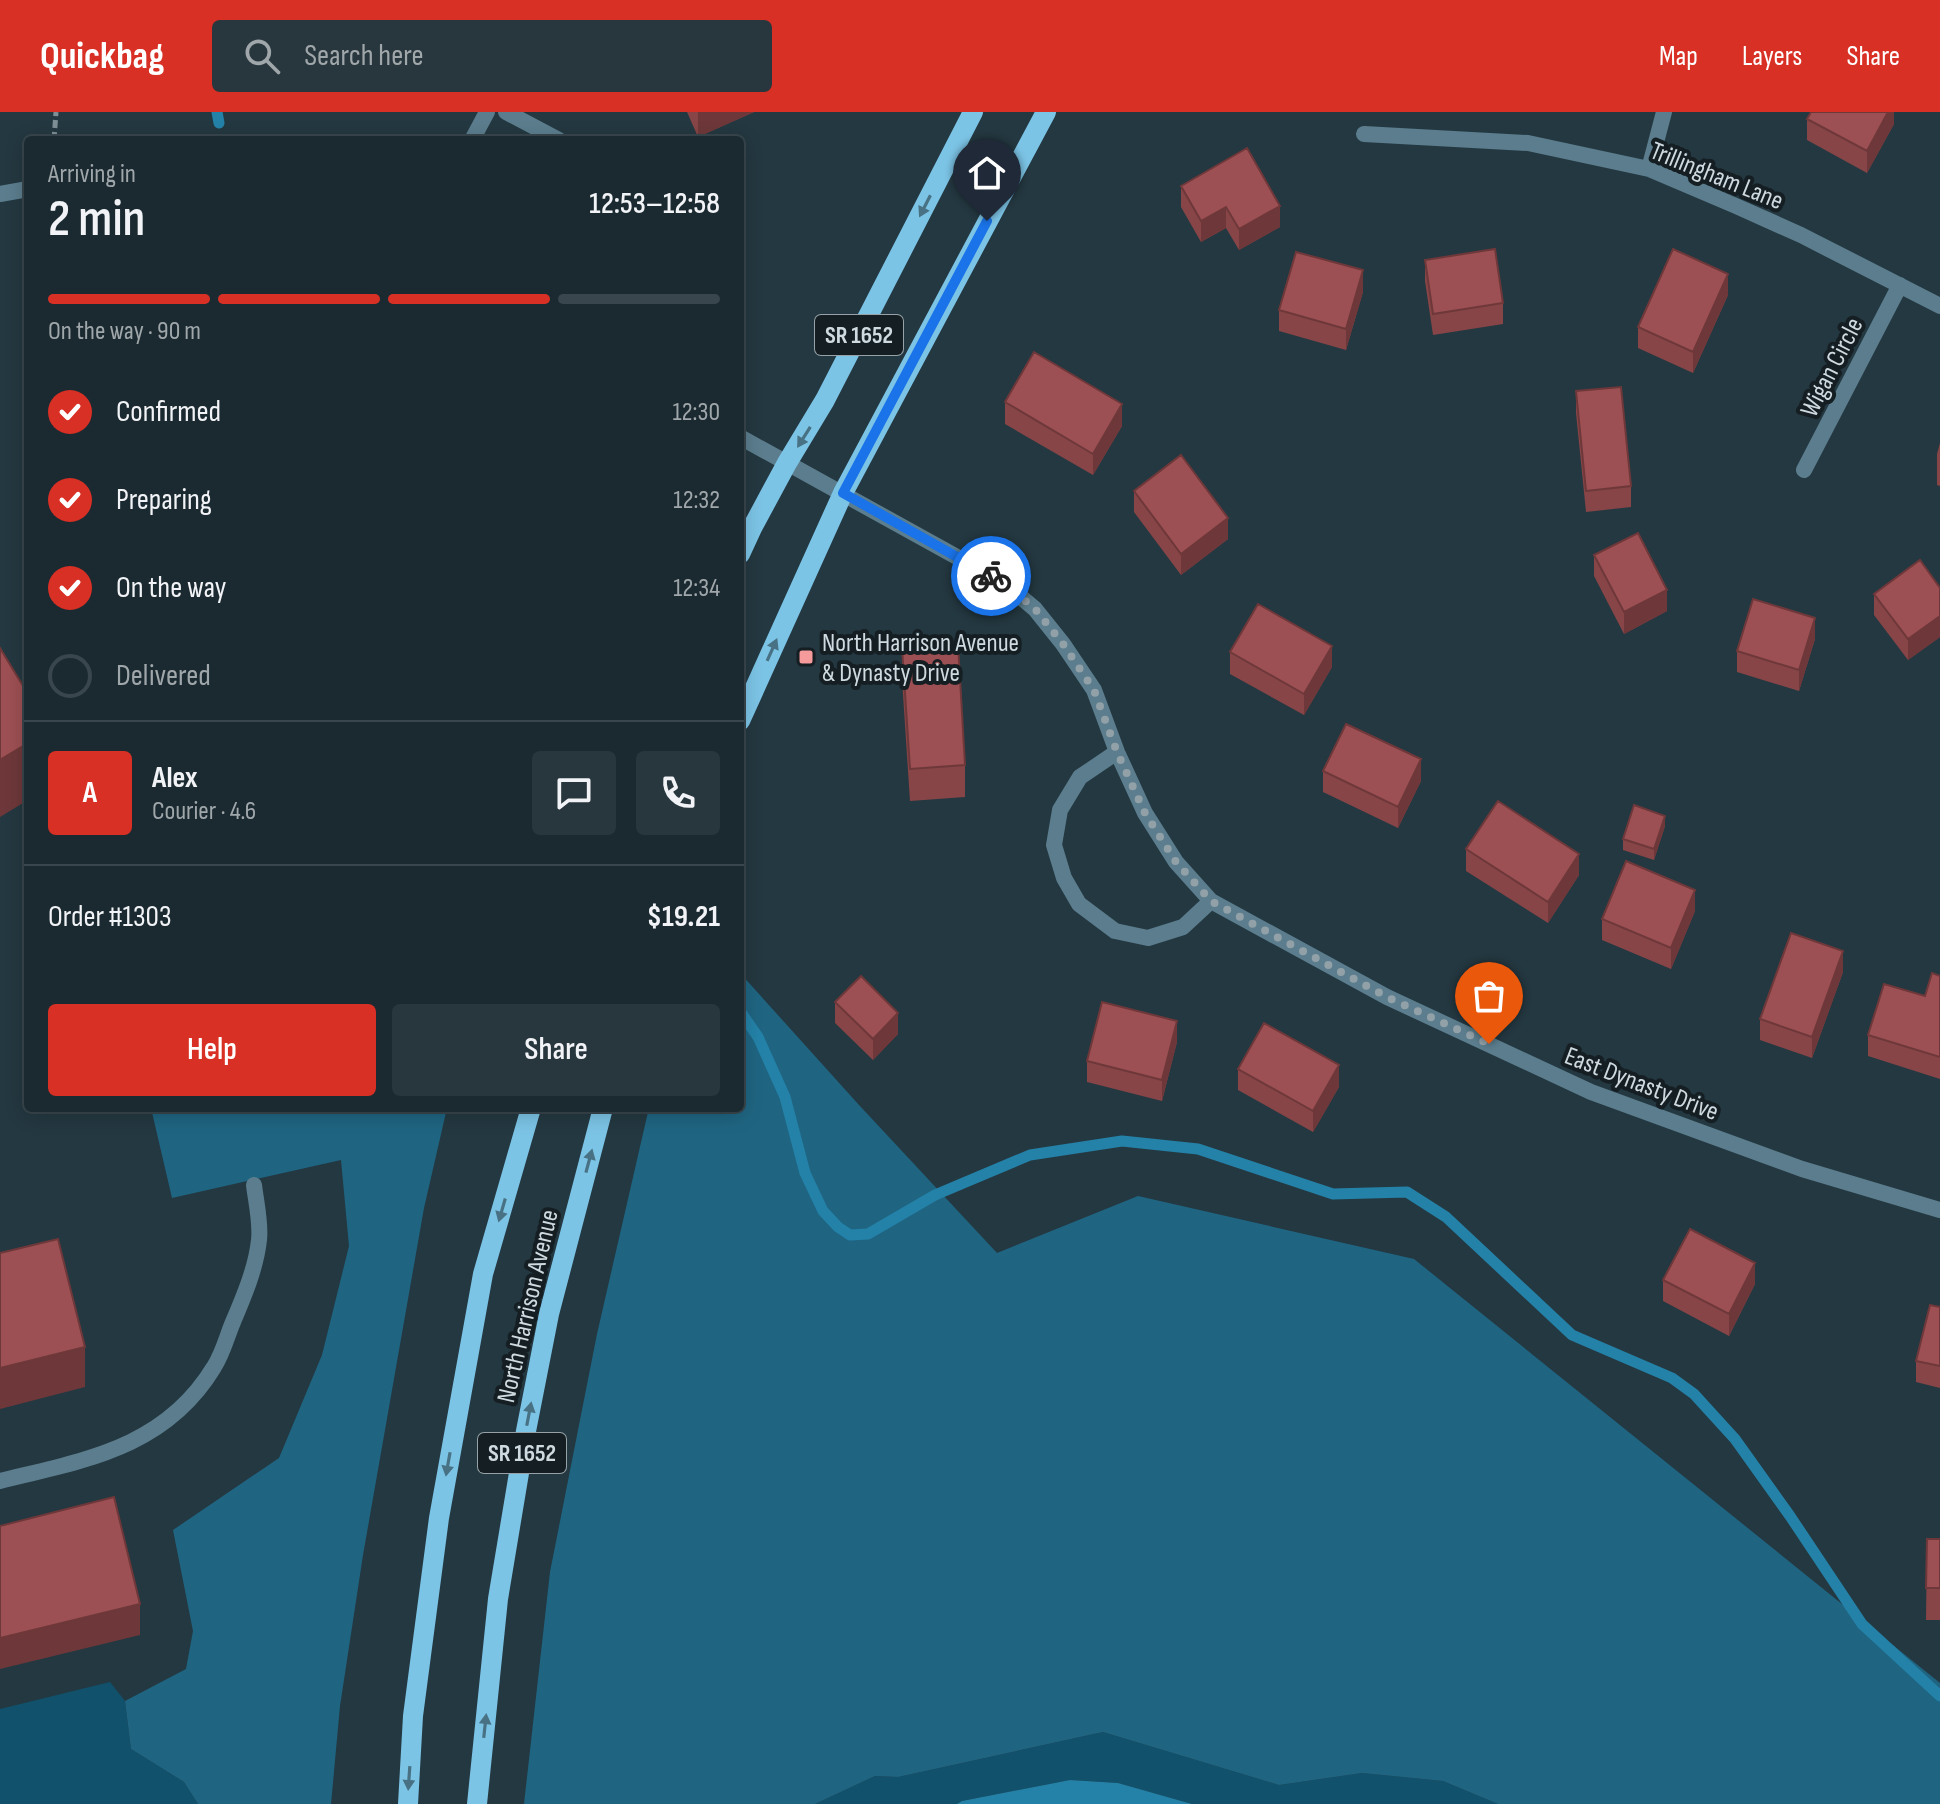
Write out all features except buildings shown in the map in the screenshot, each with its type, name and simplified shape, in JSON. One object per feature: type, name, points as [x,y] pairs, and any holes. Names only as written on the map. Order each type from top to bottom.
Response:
[{"type":"main road","name":"SR 1652","points":[[744,545],[787,463],[816,417],[973,112]]},
{"type":"main road","name":"SR 1652","points":[[744,712],[843,493],[1046,112]]},
{"type":"main road","name":"North Harrison Avenue","points":[[408,1804],[413,1716],[439,1518],[483,1274],[530,1112]]},
{"type":"main road","name":"North Harrison Avenue","points":[[477,1804],[498,1599],[526,1431],[549,1314],[602,1112]]},
{"type":"street","points":[[474,136],[487,112]]},
{"type":"street","points":[[506,112],[551,136]]},
{"type":"street","points":[[1649,169],[1664,112]]},
{"type":"street","name":"Trillingham Lane","points":[[1364,134],[1528,143],[1649,169],[1775,223],[1940,306]]},
{"type":"street","points":[[0,194],[24,190]]},
{"type":"street","name":"Wigan Circle","points":[[1804,470],[1900,285]]},
{"type":"street","name":"East Dynasty Drive","points":[[744,439],[1004,583],[1035,609],[1094,690],[1117,752],[1145,813],[1176,862],[1211,901],[1387,997],[1591,1092],[1802,1169],[1940,1210]]},
{"type":"street","points":[[1117,752],[1080,777],[1060,810],[1054,845],[1064,878],[1079,904],[1115,931],[1148,938],[1183,927],[1211,901]]},
{"type":"street","points":[[0,1481],[111,1452],[142,1438],[195,1396],[216,1364],[252,1273],[260,1238],[254,1185]]},
{"type":"path","points":[[54,136],[56,112]]},
{"type":"shaded area","points":[[744,977],[997,1253],[1138,1196],[1414,1259],[1940,1683],[1940,1804],[1498,1804],[1443,1781],[1362,1773],[1279,1785],[1103,1732],[898,1777],[875,1776],[815,1804],[524,1804],[550,1572],[597,1334],[648,1112],[744,1112]]},
{"type":"shaded area","points":[[152,1112],[446,1112],[424,1208],[363,1555],[340,1706],[331,1804],[198,1804],[184,1782],[131,1749],[125,1701],[186,1669],[193,1631],[173,1530],[279,1458],[322,1355],[349,1246],[341,1160],[172,1198]]},
{"type":"shaded area","points":[[110,1682],[125,1701],[131,1749],[184,1782],[198,1804],[0,1804],[0,1709]]},
{"type":"shaded area","points":[[1103,1732],[1279,1785],[1362,1773],[1443,1781],[1498,1804],[1192,1804],[1118,1783],[1070,1780],[957,1804],[815,1804],[875,1776],[898,1777]]},
{"type":"shaded area","points":[[1070,1780],[1118,1783],[1192,1804],[957,1804]]},
{"type":"waterway","points":[[217,112],[219,123]]},
{"type":"waterway","points":[[744,1017],[758,1037],[785,1097],[805,1173],[823,1211],[850,1235],[868,1234],[935,1195],[1030,1155],[1122,1141],[1198,1149],[1333,1194],[1407,1192],[1446,1217],[1572,1335],[1672,1378],[1694,1394],[1735,1439],[1862,1624],[1940,1696]]},
{"type":"way so far","points":[[991,576],[1035,609],[1063,644],[1094,690],[1117,752],[1145,813],[1176,862],[1211,901],[1387,997],[1489,1044]]},
{"type":"place","name":"North Harrison Avenue & Dynasty Drive","points":[[806,657]]},
{"type":"route","points":[[987,221],[843,493],[991,576]]}]
